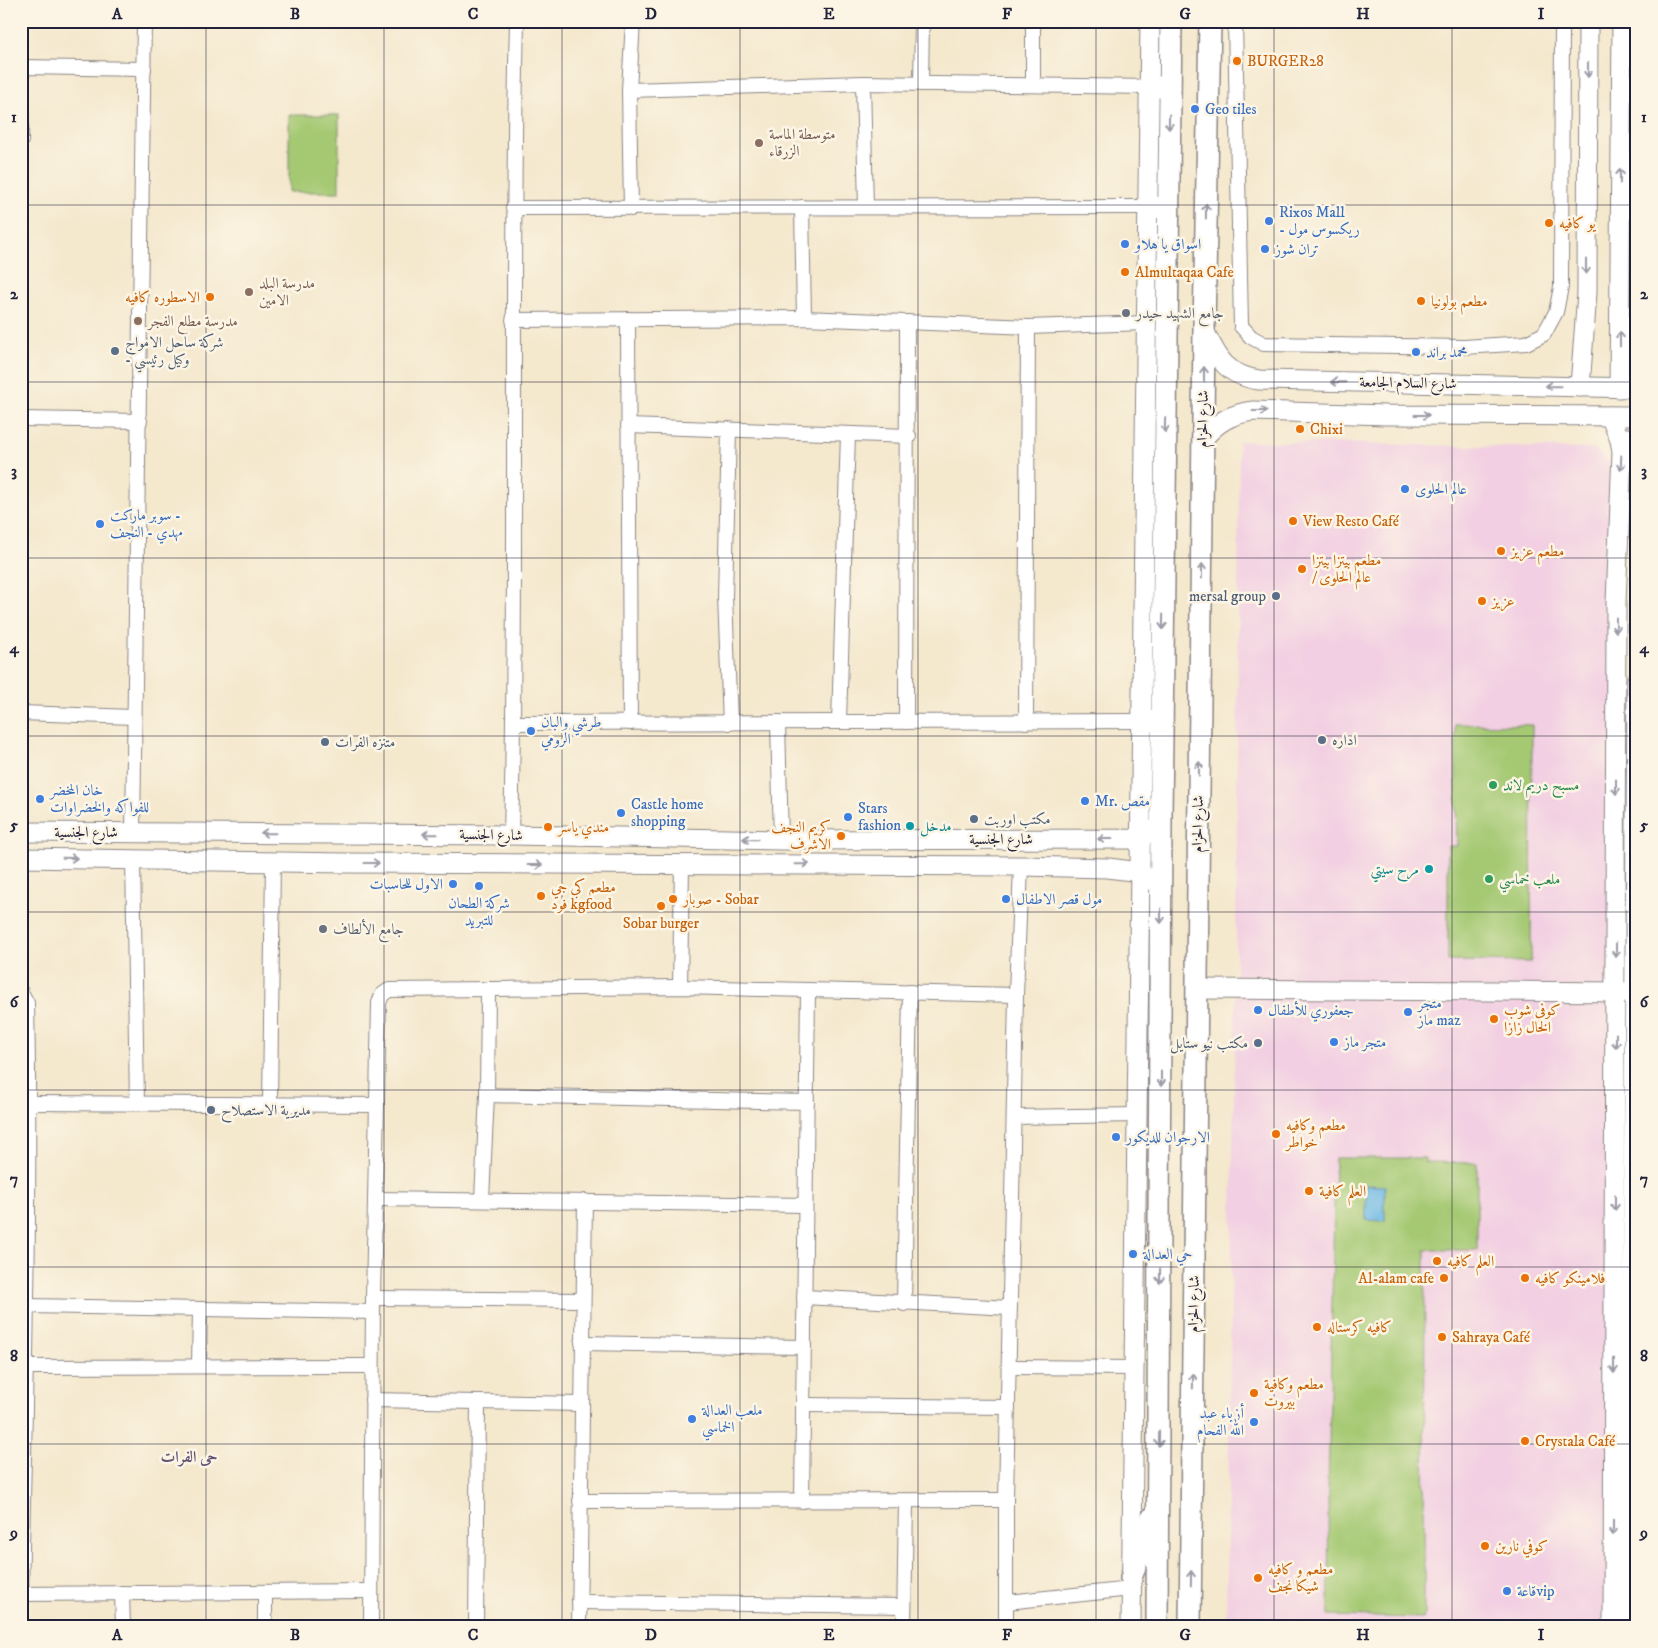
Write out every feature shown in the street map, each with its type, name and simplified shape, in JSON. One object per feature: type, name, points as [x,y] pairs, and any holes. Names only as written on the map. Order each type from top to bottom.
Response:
[{"type":"main road","points":[[1150,21],[1160,87]]},
{"type":"main road","points":[[1131,1627],[1140,838],[1152,721],[1160,87],[1171,21]]},
{"type":"main road","name":"شارع الحزام","points":[[1190,1627],[1204,330],[1210,21]]},
{"type":"main road","points":[[1580,386],[1587,293],[1588,21]]},
{"type":"main road","points":[[1622,21],[1620,234],[1628,388]]},
{"type":"main road","points":[[1586,233],[1595,242],[1603,245],[1612,243],[1620,234]]},
{"type":"main road","name":"شارع السلام الجامعة","points":[[1204,330],[1222,363],[1232,372],[1245,378],[1259,380],[1628,388]]},
{"type":"main road","points":[[1304,381],[1304,412]]},
{"type":"main road","name":"شارع السلام الجامعة","points":[[1203,439],[1213,427],[1225,418],[1238,413],[1253,411],[1637,416]]},
{"type":"main road","points":[[1610,416],[1628,441],[1621,458],[1616,603],[1616,992],[1622,1591],[1630,1627]]},
{"type":"main road","points":[[1613,1627],[1622,1591],[1634,1491],[1637,680]]},
{"type":"main road","points":[[1152,721],[1161,815],[1161,1188],[1157,1627]]},
{"type":"main road","points":[[1140,838],[1161,815]]},
{"type":"main road","name":"شارع الجنسية","points":[[21,832],[511,835],[781,840],[1140,838]]},
{"type":"main road","points":[[315,862],[316,834]]},
{"type":"main road","points":[[347,863],[351,834]]},
{"type":"main road","name":"شارع الجنسية","points":[[21,858],[682,866],[1021,866],[1108,868],[1140,872]]},
{"type":"main road","points":[[1140,872],[1161,889]]},
{"type":"main road","points":[[1197,989],[1636,992]]},
{"type":"main road","points":[[1161,1188],[1167,1197],[1177,1201],[1191,1194],[1195,1184]]},
{"type":"main road","points":[[1160,1248],[1165,1238],[1174,1232],[1184,1233],[1194,1246]]},
{"type":"main road","points":[[1131,1583],[1158,1498]]},
{"type":"street","points":[[133,832],[144,21]]},
{"type":"street","points":[[511,835],[514,723],[513,208],[517,21]]},
{"type":"street","points":[[631,209],[629,90],[632,21]]},
{"type":"street","points":[[921,84],[922,21]]},
{"type":"street","points":[[1033,21],[1033,85]]},
{"type":"street","points":[[1235,21],[1241,326],[1251,337],[1264,344],[1464,347],[1526,343],[1544,334],[1556,312],[1560,287],[1562,240],[1562,21]]},
{"type":"street","points":[[21,140],[22,67],[144,69]]},
{"type":"street","points":[[629,90],[863,83],[1160,87]]},
{"type":"street","points":[[863,83],[866,208]]},
{"type":"street","points":[[513,208],[1158,207]]},
{"type":"street","points":[[802,208],[804,318]]},
{"type":"street","points":[[513,320],[804,318],[1028,328],[1157,322]]},
{"type":"street","points":[[628,319],[630,723]]},
{"type":"street","points":[[906,722],[909,436],[908,322]]},
{"type":"street","points":[[1026,722],[1028,328]]},
{"type":"street","points":[[21,419],[140,421]]},
{"type":"street","points":[[628,426],[909,436]]},
{"type":"street","points":[[729,429],[725,597],[730,722]]},
{"type":"street","points":[[840,722],[848,434]]},
{"type":"street","points":[[21,713],[134,717]]},
{"type":"street","points":[[514,723],[1152,721]]},
{"type":"street","points":[[778,722],[781,840]]},
{"type":"street","points":[[133,859],[137,1103]]},
{"type":"street","points":[[270,1104],[273,861]]},
{"type":"street","points":[[680,987],[682,866]]},
{"type":"street","points":[[1006,1627],[1006,1500],[1016,995],[1021,866]]},
{"type":"street","points":[[371,1627],[373,1305],[379,1003],[382,995],[389,990],[680,987],[1016,995]]},
{"type":"street","points":[[482,1199],[487,1096],[488,989]]},
{"type":"street","points":[[802,1501],[808,990]]},
{"type":"street","points":[[21,992],[27,1003],[29,1103],[21,1594],[370,1591]]},
{"type":"street","points":[[904,1304],[910,992]]},
{"type":"street","points":[[487,1096],[806,1102]]},
{"type":"street","points":[[29,1103],[377,1105]]},
{"type":"street","points":[[1014,1117],[1137,1114]]},
{"type":"street","points":[[375,1199],[805,1205]]},
{"type":"street","points":[[579,1627],[585,1201]]},
{"type":"street","points":[[25,1297],[200,1309],[583,1300]]},
{"type":"street","points":[[804,1297],[904,1304],[1010,1308]]},
{"type":"street","points":[[199,1365],[200,1309]]},
{"type":"street","points":[[582,1343],[804,1347]]},
{"type":"street","points":[[26,1367],[372,1366]]},
{"type":"street","points":[[1009,1367],[1134,1368]]},
{"type":"street","points":[[372,1400],[581,1404]]},
{"type":"street","points":[[476,1627],[478,1402]]},
{"type":"street","points":[[803,1405],[1008,1407]]},
{"type":"street","points":[[580,1501],[1006,1500]]},
{"type":"street","points":[[904,1627],[906,1501]]},
{"type":"street","points":[[1007,1602],[1131,1583]]},
{"type":"street","points":[[265,1592],[266,1627]]},
{"type":"street","points":[[122,1593],[123,1627]]},
{"type":"street","points":[[579,1602],[904,1606]]},
{"type":"shaded area","points":[[1239,441],[1595,449],[1612,464],[1617,522],[1608,1627],[1226,1627],[1236,960]]},
{"type":"green space","points":[[289,115],[339,115],[339,192],[289,192]]},
{"type":"green space","points":[[1455,724],[1532,725],[1531,962],[1448,961],[1448,846],[1457,846]]},
{"type":"green space","points":[[1335,1158],[1425,1158],[1425,1162],[1477,1163],[1477,1250],[1425,1250],[1424,1618],[1329,1616],[1328,1493]]},
{"type":"water","points":[[1366,1185],[1385,1186],[1385,1221],[1366,1220]]},
{"type":"place","name":"BURGER28","points":[[1237,61]]},
{"type":"place","name":"Geo tiles","points":[[1195,109]]},
{"type":"place","name":"متوسطة الماسة الزرقاء","points":[[759,143]]},
{"type":"place","name":"Rixos Mall - ريكسوس مول","points":[[1269,221]]},
{"type":"place","name":"يو كافيه","points":[[1549,223]]},
{"type":"place","name":"اسواق يا هلاو","points":[[1125,244]]},
{"type":"place","name":"تران شوز","points":[[1265,249]]},
{"type":"place","name":"Almultaqaa Cafe","points":[[1125,272]]},
{"type":"place","name":"مدرسة البلد الامين","points":[[249,292]]},
{"type":"place","name":"الاسطوره كافيه","points":[[210,297]]},
{"type":"place","name":"مطعم بولونيا","points":[[1421,301]]},
{"type":"place","name":"جامع الشهيد حيدر","points":[[1126,313]]},
{"type":"place","name":"مدرسة مطلع الفجر","points":[[138,321]]},
{"type":"place","name":"شركة ساحل الامواج - وكيل رئيسي","points":[[115,351]]},
{"type":"place","name":"محمد براند","points":[[1416,352]]},
{"type":"place","name":"Chixi","points":[[1300,429]]},
{"type":"place","name":"عالم الحلوى","points":[[1405,489]]},
{"type":"place","name":"View Resto Café","points":[[1293,521]]},
{"type":"place","name":"سوبر ماركت - مهدي - النجف","points":[[100,524]]},
{"type":"place","name":"مطعم عزيز","points":[[1501,551]]},
{"type":"place","name":"مطعم بيتزا بيتزا / عالم الحلوى","points":[[1302,569]]},
{"type":"place","name":"mersal group","points":[[1276,596]]},
{"type":"place","name":"عزيز","points":[[1482,601]]},
{"type":"place","name":"طرشي والبان الرومي","points":[[531,731]]},
{"type":"place","name":"اداره","points":[[1322,740]]},
{"type":"place","name":"متنزه الفرات","points":[[325,742]]},
{"type":"place","name":"مسبح دريم لاند","points":[[1493,785]]},
{"type":"place","name":"خان المخضر للفواكه والخضراوات","points":[[40,799]]},
{"type":"place","name":"Mr. مقص","points":[[1085,801]]},
{"type":"place","name":"Castle home shopping","points":[[621,813]]},
{"type":"place","name":"Stars fashion","points":[[848,817]]},
{"type":"place","name":"مكتب اوربت","points":[[974,819]]},
{"type":"place","name":"مدخل","points":[[910,826]]},
{"type":"place","name":"مندي ياسر","points":[[548,827]]},
{"type":"place","name":"كريم النجف الاشرف","points":[[841,836]]},
{"type":"place","name":"مرح سيتي","points":[[1429,869]]},
{"type":"place","name":"ملعب خماسي","points":[[1489,879]]},
{"type":"place","name":"الاول للحاسبات","points":[[453,884]]},
{"type":"place","name":"شركة الطحان للتبريد","points":[[479,886]]},
{"type":"place","name":"مطعم کي جي فود kgfood","points":[[541,896]]},
{"type":"place","name":"صوبار - Sobar","points":[[673,899]]},
{"type":"place","name":"مول قصر الاطفال","points":[[1006,899]]},
{"type":"place","name":"Sobar burger","points":[[661,906]]},
{"type":"place","name":"جامع الألطاف","points":[[323,929]]},
{"type":"place","name":"جعفوري للأطفال","points":[[1258,1010]]},
{"type":"place","name":"متجر ماز maz","points":[[1408,1012]]},
{"type":"place","name":"كوفي شوب الخال زازا","points":[[1494,1019]]},
{"type":"place","name":"متجر ماز","points":[[1334,1042]]},
{"type":"place","name":"مكتب نيو ستايل","points":[[1258,1043]]},
{"type":"place","name":"مديرية الاستصلاح","points":[[211,1110]]},
{"type":"place","name":"مطعم وكافيه خواطر","points":[[1276,1134]]},
{"type":"place","name":"الارجوان للديكور","points":[[1116,1137]]},
{"type":"place","name":"العلم كافية","points":[[1309,1191]]},
{"type":"place","name":"حي العدالة","points":[[1133,1254]]},
{"type":"place","name":"العلم كافيه","points":[[1437,1261]]},
{"type":"place","name":"Al-alam cafe","points":[[1444,1278]]},
{"type":"place","name":"فلامينكو كافيه","points":[[1525,1278]]},
{"type":"place","name":"كافيه كرستاله","points":[[1317,1327]]},
{"type":"place","name":"Sahraya Café","points":[[1442,1337]]},
{"type":"place","name":"مطعم وكافية بيروت","points":[[1254,1393]]},
{"type":"place","name":"ملعب العدالة الخماسي","points":[[692,1419]]},
{"type":"place","name":"أزياء عبد الله الفحام","points":[[1254,1422]]},
{"type":"place","name":"Crystala Café","points":[[1525,1441]]},
{"type":"place","name":"كوفي نارين","points":[[1485,1546]]},
{"type":"place","name":"مطعم و كافيه شيكا نجف","points":[[1258,1578]]},
{"type":"place","name":"قاعةvip","points":[[1507,1591]]},
{"type":"district","name":"حی الفرات","points":[[189,1457]]}]
